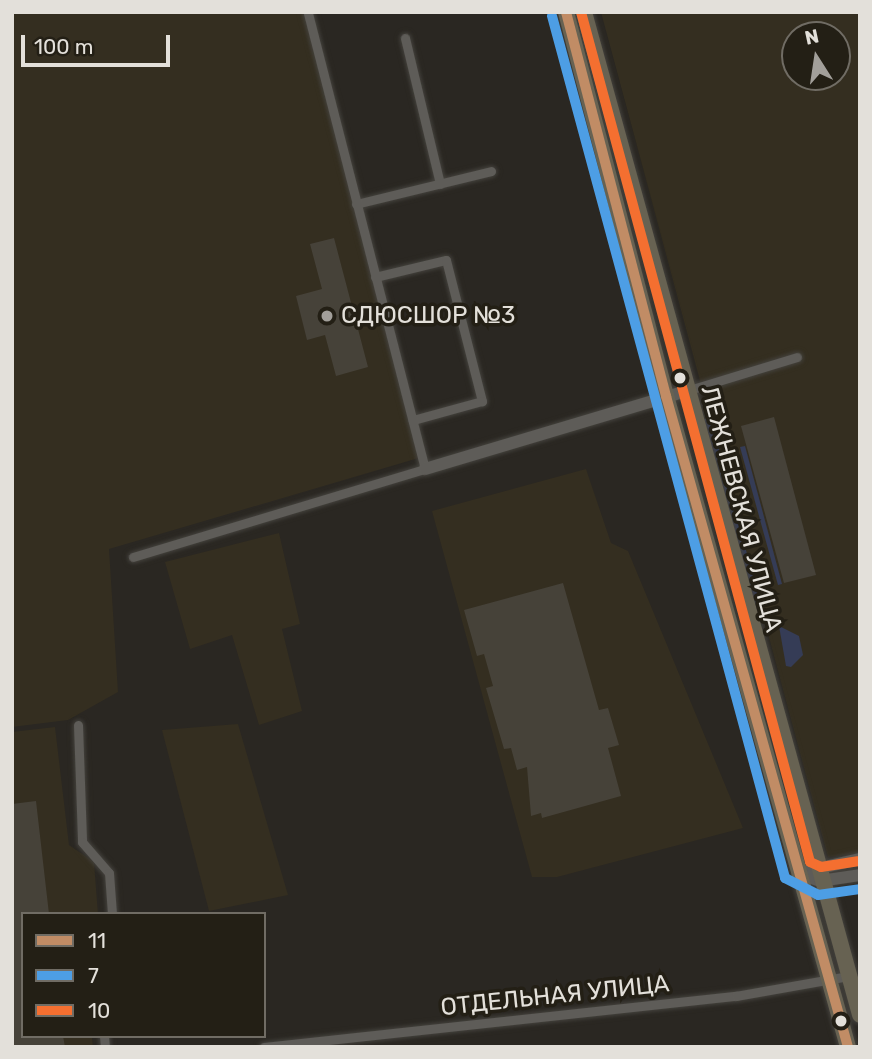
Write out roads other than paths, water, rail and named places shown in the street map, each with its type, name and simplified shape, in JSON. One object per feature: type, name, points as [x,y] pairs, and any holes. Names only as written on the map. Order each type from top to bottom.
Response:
[{"type":"highway","name":"ЛЕЖНЕВСКАЯ УЛИЦА","points":[[566,12],[666,396],[848,1047]]},
{"type":"highway","name":"ЛЕЖНЕВСКАЯ УЛИЦА","points":[[584,12],[818,873],[860,1015]]},
{"type":"street","points":[[308,12],[425,469]]},
{"type":"street","points":[[405,38],[440,184]]},
{"type":"street","points":[[356,204],[491,171]]},
{"type":"street","points":[[375,277],[446,260],[482,401],[413,420]]},
{"type":"street","points":[[133,556],[797,357]]},
{"type":"street","points":[[78,725],[82,842],[109,873],[112,912]]},
{"type":"street","points":[[818,873],[860,859]]},
{"type":"street","points":[[798,873],[860,875]]},
{"type":"street","name":"ОТДЕЛЬНАЯ УЛИЦА","points":[[264,1047],[736,996],[848,976]]},
{"type":"place","name":"СДЮСШОР №3","points":[[327,316]]}]
